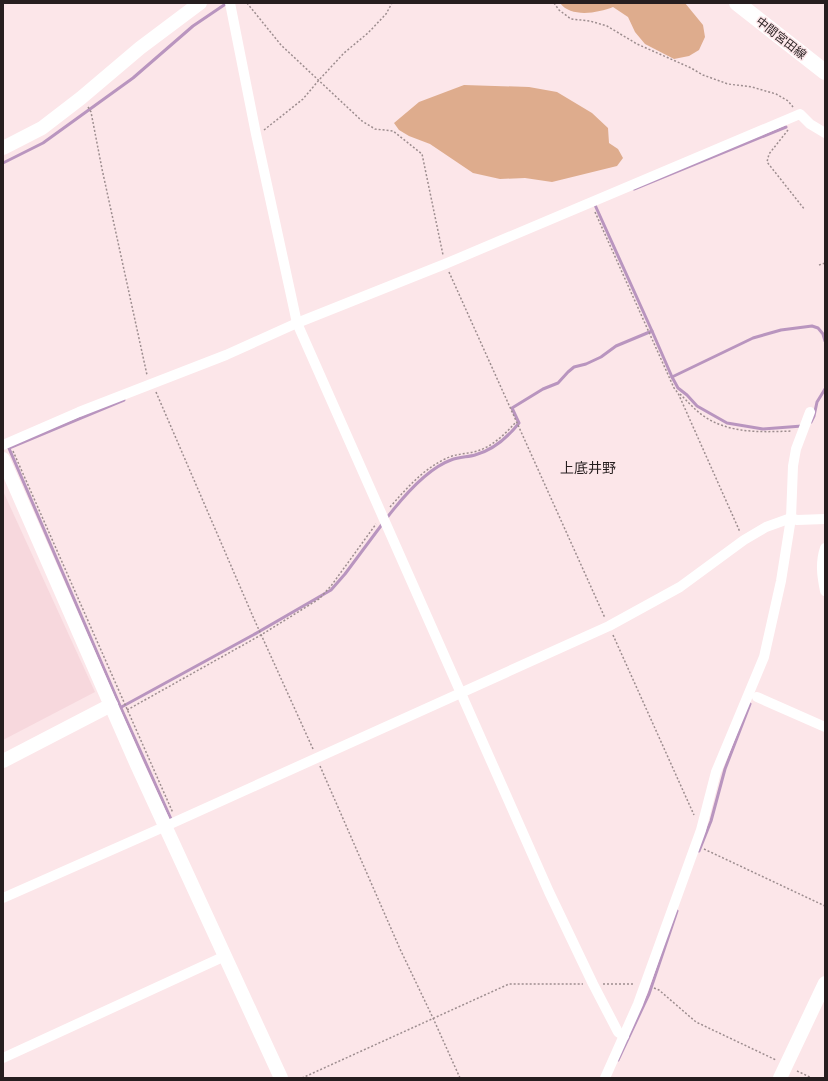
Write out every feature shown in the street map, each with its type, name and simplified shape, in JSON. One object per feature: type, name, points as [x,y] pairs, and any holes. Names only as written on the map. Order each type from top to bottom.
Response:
[{"type":"main road","name":"中間宮田線","points":[[737,3],[825,72]]},
{"type":"street","points":[[3,148],[42,128],[81,98],[140,48],[200,3]]},
{"type":"street","points":[[230,3],[256,134],[297,323],[549,892],[593,984],[618,1032],[624,1036]]},
{"type":"street","points":[[6,444],[79,412],[226,355],[297,323],[445,264],[800,114],[810,124],[825,133]]},
{"type":"street","points":[[605,1078],[638,1004],[701,830],[716,772],[764,657],[781,582],[791,518],[793,466],[796,449],[810,412]]},
{"type":"street","points":[[3,459],[111,705],[171,824],[225,956],[281,1078]]},
{"type":"street","points":[[3,898],[171,824],[609,626],[680,588],[744,540],[766,527],[791,518],[797,520],[825,519]]},
{"type":"street","points":[[825,548],[822,558],[822,572],[825,591]]},
{"type":"street","points":[[758,697],[825,727]]},
{"type":"street","points":[[3,761],[111,705]]},
{"type":"street","points":[[3,1058],[225,956]]},
{"type":"street","points":[[780,1078],[825,984]]},
{"type":"path","points":[[247,3],[281,45],[362,121],[375,129],[393,131],[422,154],[445,264],[701,830]]},
{"type":"path","points":[[256,134],[261,133],[303,99],[318,80],[344,53],[386,14],[392,3]]},
{"type":"path","points":[[554,3],[559,10],[571,20],[607,26],[637,44],[691,68],[702,75],[728,84],[752,87],[776,94],[788,101],[800,114],[769,154],[767,162],[806,210]]},
{"type":"path","points":[[81,98],[91,112],[148,378],[152,384],[261,635],[317,757],[400,949],[460,1078]]},
{"type":"path","points":[[591,203],[674,388],[678,393],[705,417],[737,430],[760,432],[802,431]]},
{"type":"path","points":[[819,265],[825,263]]},
{"type":"path","points":[[678,393],[744,540]]},
{"type":"path","points":[[127,710],[261,635],[319,599],[331,586],[382,516],[412,482],[430,468],[449,458],[480,450],[494,442],[516,422]]},
{"type":"path","points":[[6,444],[127,710],[171,824]]},
{"type":"path","points":[[695,846],[825,906]]},
{"type":"path","points":[[302,1078],[509,984],[645,985],[659,990],[696,1022],[812,1078]]},
{"type":"shaded area","points":[[560,3],[685,3],[703,25],[705,37],[699,50],[689,56],[674,59],[645,44],[635,32],[628,17],[613,7],[585,13],[571,11]]},
{"type":"shaded area","points":[[464,85],[529,87],[557,92],[592,113],[608,128],[609,143],[618,149],[623,158],[617,166],[552,182],[525,178],[500,179],[473,173],[430,144],[409,136],[399,130],[394,123],[419,102]]},
{"type":"shaded area","points":[[3,491],[95,692],[3,740]]},
{"type":"waterway","points":[[3,163],[43,143],[133,78],[193,26],[227,3]]},
{"type":"waterway","points":[[634,189],[786,127]]},
{"type":"waterway","points":[[595,205],[652,331]]},
{"type":"waterway","points":[[672,377],[753,338],[781,330],[812,326],[818,328],[823,334],[825,341]]},
{"type":"waterway","points":[[386,519],[407,493],[433,470],[451,460],[482,453],[505,438],[519,423],[512,408],[543,389],[558,383],[574,367],[586,364],[601,357],[616,346],[652,331],[678,388],[697,406],[727,423],[763,429],[802,426]]},
{"type":"waterway","points":[[811,422],[817,402],[825,389]]},
{"type":"waterway","points":[[9,448],[124,400]]},
{"type":"waterway","points":[[8,446],[121,708],[171,819]]},
{"type":"waterway","points":[[116,710],[253,635],[331,590],[345,574],[383,523]]},
{"type":"waterway","points":[[699,851],[711,821],[725,769],[750,704]]},
{"type":"waterway","points":[[618,1060],[649,994],[677,911]]},
{"type":"district","name":"上底井野","points":[[588,468]]}]
